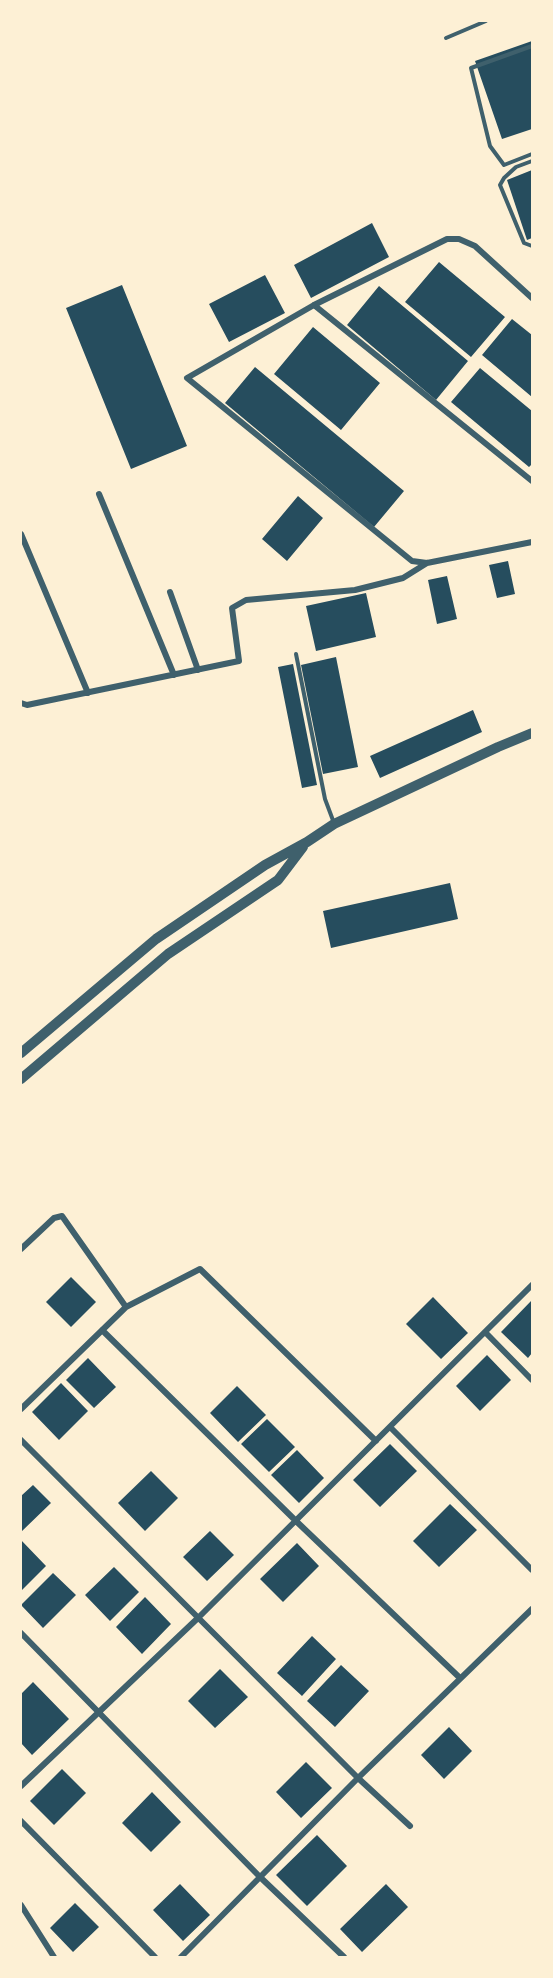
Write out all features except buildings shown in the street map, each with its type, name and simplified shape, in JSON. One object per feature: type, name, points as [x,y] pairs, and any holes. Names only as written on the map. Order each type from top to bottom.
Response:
[{"type":"street","points":[[532,298],[474,246],[459,239],[447,239],[314,305],[187,378],[412,561],[427,563],[532,542]]},
{"type":"street","points":[[314,305],[532,481]]},
{"type":"street","points":[[99,494],[174,675]]},
{"type":"street","points":[[21,534],[88,693]]},
{"type":"street","points":[[21,703],[27,705],[239,661],[232,608],[246,600],[355,590],[403,578],[427,563]]},
{"type":"street","points":[[170,592],[198,670]]},
{"type":"street","points":[[21,1053],[156,939],[265,865],[334,824],[532,733]]},
{"type":"street","points":[[21,1079],[168,954],[278,880],[307,842]]},
{"type":"street","points":[[21,1249],[54,1218],[62,1216],[126,1307]]},
{"type":"street","points":[[21,1409],[126,1307],[200,1269],[376,1441]]},
{"type":"street","points":[[21,1786],[199,1617],[532,1285]]},
{"type":"street","points":[[102,1330],[460,1678]]},
{"type":"street","points":[[485,1332],[532,1380]]},
{"type":"street","points":[[390,1427],[532,1570]]},
{"type":"street","points":[[21,1440],[358,1778],[410,1826]]},
{"type":"street","points":[[181,1957],[358,1778],[532,1609]]},
{"type":"street","points":[[21,1633],[260,1877],[344,1957]]},
{"type":"street","points":[[21,1821],[155,1957]]},
{"type":"street","points":[[21,1905],[54,1957]]},
{"type":"lane","points":[[446,38],[486,21]]},
{"type":"lane","points":[[532,46],[471,68],[490,146],[504,165],[532,154]]},
{"type":"lane","points":[[532,161],[516,167],[504,178],[501,185],[524,243],[532,246]]},
{"type":"lane","points":[[296,654],[325,799],[334,824]]}]
